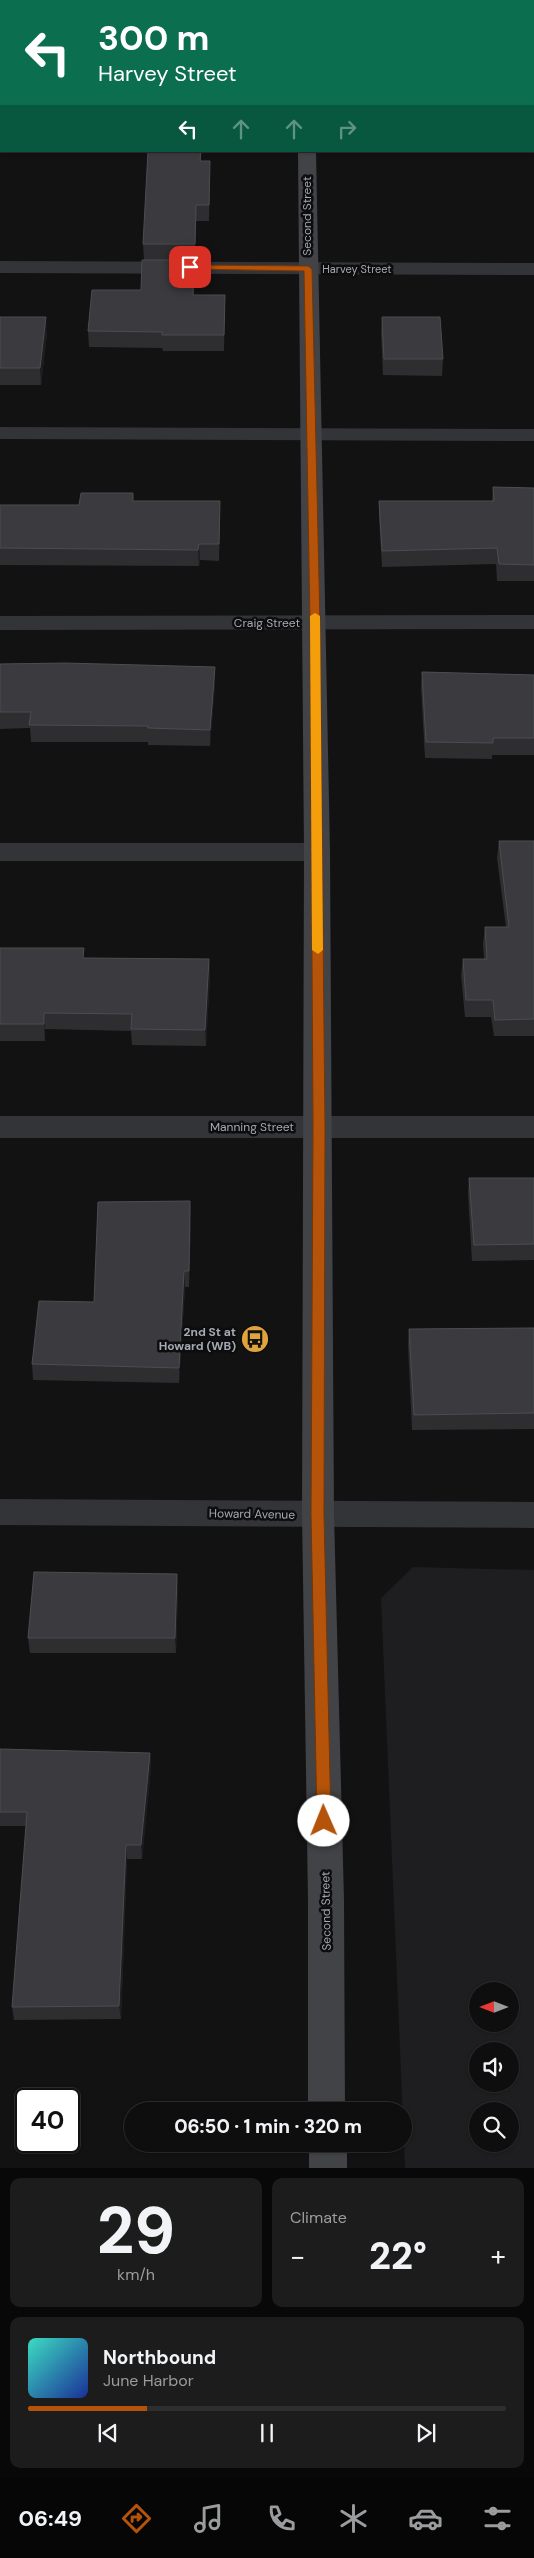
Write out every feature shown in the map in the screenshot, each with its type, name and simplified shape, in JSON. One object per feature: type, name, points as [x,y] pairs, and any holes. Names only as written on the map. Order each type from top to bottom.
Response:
[{"type":"street","name":"Second Street","points":[[307,152],[317,852],[319,1127],[318,1514],[328,2102]]},
{"type":"street","name":"Harvey Street","points":[[0,267],[534,269]]},
{"type":"street","points":[[0,433],[534,435]]},
{"type":"street","name":"Craig Street","points":[[0,623],[534,622]]},
{"type":"street","points":[[0,852],[317,852]]},
{"type":"street","name":"Manning Street","points":[[0,1127],[534,1127]]},
{"type":"street","name":"Howard Avenue","points":[[0,1512],[534,1515]]},
{"type":"street","points":[[328,2152],[328,2168]]},
{"type":"shaded area","points":[[413,1567],[534,1570],[534,2168],[405,2168],[404,2152],[412,2152],[412,2102],[402,2102],[381,1598]]},
{"type":"building","points":[[148,152],[201,152],[200,161],[210,161],[209,205],[196,205],[195,244],[143,244]]},
{"type":"building","points":[[142,260],[194,260],[193,295],[225,295],[224,335],[162,335],[162,332],[88,331],[92,290],[141,290]]},
{"type":"building","points":[[0,317],[46,317],[40,368],[0,368]]},
{"type":"building","points":[[382,317],[440,317],[443,359],[384,359]]},
{"type":"building","points":[[493,487],[534,488],[534,565],[499,564],[497,548],[382,551],[379,501],[494,501]]},
{"type":"building","points":[[81,493],[133,493],[133,501],[220,501],[219,544],[199,544],[198,550],[0,548],[0,505],[79,505]]},
{"type":"building","points":[[65,663],[215,667],[210,730],[148,728],[148,726],[29,725],[31,712],[0,712],[0,664]]},
{"type":"building","points":[[422,672],[534,675],[534,738],[493,738],[493,743],[426,742]]},
{"type":"building","points":[[499,841],[534,841],[534,1019],[495,1020],[493,1000],[466,1000],[463,959],[487,959],[485,927],[509,927]]},
{"type":"building","points":[[0,948],[84,948],[83,958],[209,959],[205,1030],[131,1029],[132,1014],[44,1013],[44,1024],[0,1024]]},
{"type":"building","points":[[469,1178],[534,1178],[534,1244],[474,1245]]},
{"type":"building","points":[[190,1201],[189,1271],[184,1271],[179,1368],[32,1364],[39,1301],[94,1302],[98,1202]]},
{"type":"building","points":[[534,1328],[534,1413],[414,1415],[409,1329]]},
{"type":"building","points":[[34,1572],[177,1574],[175,1638],[28,1638]]},
{"type":"building","points":[[0,1749],[150,1753],[141,1845],[126,1845],[119,2006],[12,2007],[27,1812],[0,1812]]},
{"type":"slow traffic","points":[[315,616],[318,950]]},
{"type":"place","name":"2nd St at Howard (WB)","points":[[255,1339]]},
{"type":"route","points":[[190,267],[308,269],[315,623],[319,1127],[318,1514],[324,1821]]}]
